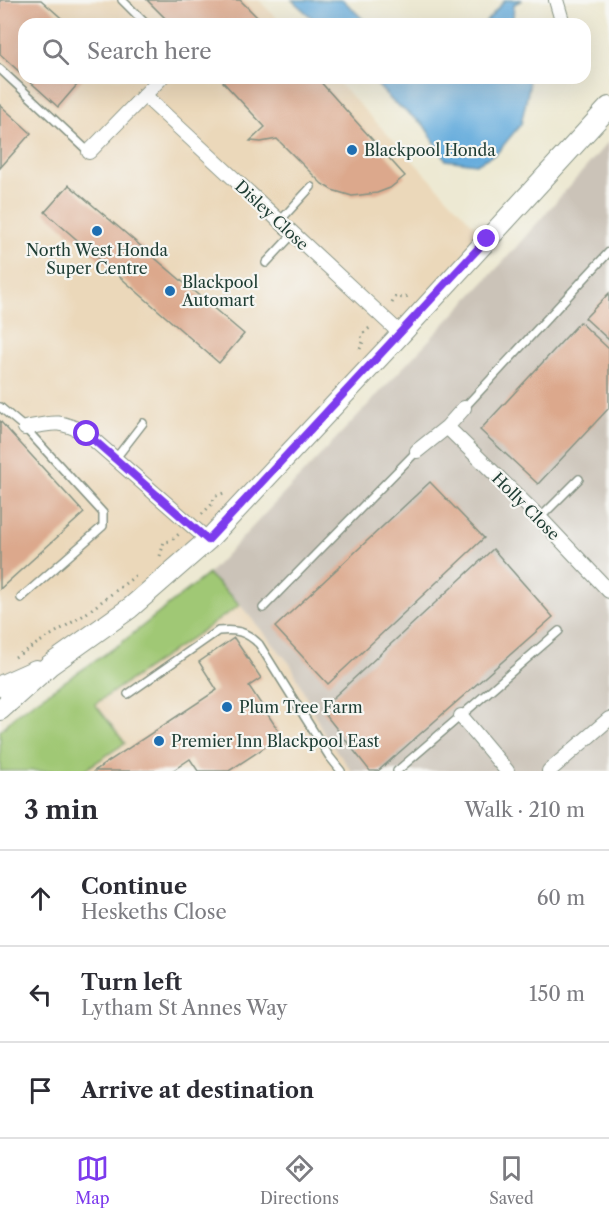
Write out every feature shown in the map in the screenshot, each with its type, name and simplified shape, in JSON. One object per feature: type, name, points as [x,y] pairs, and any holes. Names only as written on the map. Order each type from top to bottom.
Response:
[{"type":"main road","points":[[0,710],[50,664],[130,608],[208,540],[609,107]]},
{"type":"main road","points":[[0,686],[50,664]]},
{"type":"street","points":[[556,0],[561,18]]},
{"type":"street","points":[[89,152],[154,84]]},
{"type":"street","name":"Disley Close","points":[[144,95],[401,334]]},
{"type":"street","points":[[417,451],[447,427],[464,408]]},
{"type":"street","points":[[25,428],[55,423],[67,424],[87,434],[208,540]]},
{"type":"street","name":"Holly Close","points":[[447,427],[540,518],[606,589],[609,602]]},
{"type":"street","points":[[461,716],[507,771]]},
{"type":"street","points":[[549,771],[609,719]]},
{"type":"lane","points":[[122,0],[140,18]]},
{"type":"lane","points":[[0,69],[89,152]]},
{"type":"lane","points":[[279,222],[311,187]]},
{"type":"lane","points":[[266,263],[293,234]]},
{"type":"lane","points":[[464,408],[609,252]]},
{"type":"lane","points":[[0,406],[25,428],[103,513],[103,526],[21,598]]},
{"type":"lane","points":[[116,458],[143,423]]},
{"type":"lane","points":[[263,608],[417,451]]},
{"type":"lane","points":[[540,518],[579,479]]},
{"type":"lane","points":[[128,694],[218,631],[235,629],[250,635],[259,644],[329,756],[341,771]]},
{"type":"lane","points":[[397,771],[559,631]]},
{"type":"path","points":[[353,357],[361,348],[363,342],[361,335],[381,315]]},
{"type":"path","points":[[155,562],[164,542],[171,541],[213,503],[213,497],[225,493],[233,484]]},
{"type":"path","points":[[10,659],[84,615],[140,572]]},
{"type":"shaded area","points":[[0,0],[259,0],[276,18],[18,18],[18,84],[340,84],[487,239],[130,608],[0,686]]},
{"type":"shaded area","points":[[609,141],[609,771],[352,771],[325,736],[291,665],[240,605],[208,574],[503,262]]},
{"type":"shaded area","points":[[240,605],[291,665],[325,736],[352,771],[83,771],[125,743],[94,704]]},
{"type":"green space","points":[[208,574],[240,605],[95,704],[125,743],[83,771],[0,771],[0,731],[18,713],[120,644]]},
{"type":"water","points":[[292,0],[343,0],[362,18],[312,18]]},
{"type":"water","points":[[505,0],[522,0],[514,4],[513,18],[489,18]]},
{"type":"water","points":[[376,84],[529,84],[521,124],[497,153],[476,164],[446,160],[424,125],[392,101]]},
{"type":"building","points":[[0,0],[41,0],[61,18],[18,18],[18,70],[0,54]]},
{"type":"building","points":[[147,0],[240,0],[258,18],[165,18]]},
{"type":"building","points":[[33,84],[78,84],[58,107]]},
{"type":"building","points":[[225,84],[322,84],[405,176],[390,188],[377,193],[352,196],[332,190],[322,184],[277,139],[261,142],[250,141],[265,127]]},
{"type":"building","points":[[0,105],[31,133],[0,168]]},
{"type":"building","points":[[69,185],[244,334],[219,363],[45,212]]},
{"type":"building","points":[[609,293],[609,340],[585,318]]},
{"type":"building","points":[[580,322],[609,349],[609,408],[538,484],[480,430]]},
{"type":"building","points":[[0,421],[84,513],[0,589]]},
{"type":"building","points":[[430,482],[484,538],[328,684],[275,627]]},
{"type":"building","points":[[493,549],[553,617],[378,771],[370,771],[321,709]]},
{"type":"building","name":"Plum Tree Farm","points":[[234,638],[261,678],[249,686],[282,736],[229,771],[198,771],[190,759],[172,771],[94,771],[217,690],[199,662]]},
{"type":"place","name":"Blackpool Honda","points":[[352,150]]},
{"type":"place","name":"North West Honda Super Centre","points":[[97,231]]},
{"type":"place","name":"Blackpool Automart","points":[[170,291]]},
{"type":"place","name":"Plum Tree Farm","points":[[227,707]]},
{"type":"place","name":"Premier Inn Blackpool East","points":[[159,741]]},
{"type":"route","points":[[87,434],[208,540],[487,239]]}]
